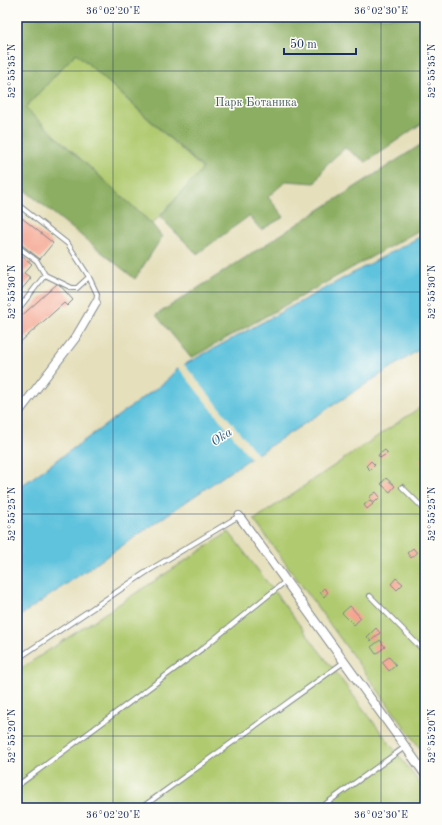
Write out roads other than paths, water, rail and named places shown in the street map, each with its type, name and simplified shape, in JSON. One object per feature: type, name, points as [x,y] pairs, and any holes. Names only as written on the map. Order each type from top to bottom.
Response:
[{"type":"street","points":[[17,414],[76,337],[96,303]]},
{"type":"street","points":[[239,516],[425,774]]},
{"type":"lane","points":[[17,204],[68,244],[98,294],[96,303]]},
{"type":"lane","points":[[17,246],[37,261],[45,275],[72,288],[77,288],[89,278]]},
{"type":"lane","points":[[17,311],[45,275]]},
{"type":"lane","points":[[402,487],[425,510]]},
{"type":"lane","points":[[17,659],[148,572],[239,516]]},
{"type":"lane","points":[[17,786],[203,648],[286,581]]},
{"type":"lane","points":[[370,596],[425,652]]},
{"type":"lane","points":[[141,808],[344,662]]},
{"type":"lane","points":[[320,808],[405,747]]},
{"type":"water","name":"Oka","points":[[425,234],[425,346],[231,471],[17,618],[17,489],[165,382],[178,368]]},
{"type":"park label","name":"Парк Ботаника","points":[[256,102]]}]
